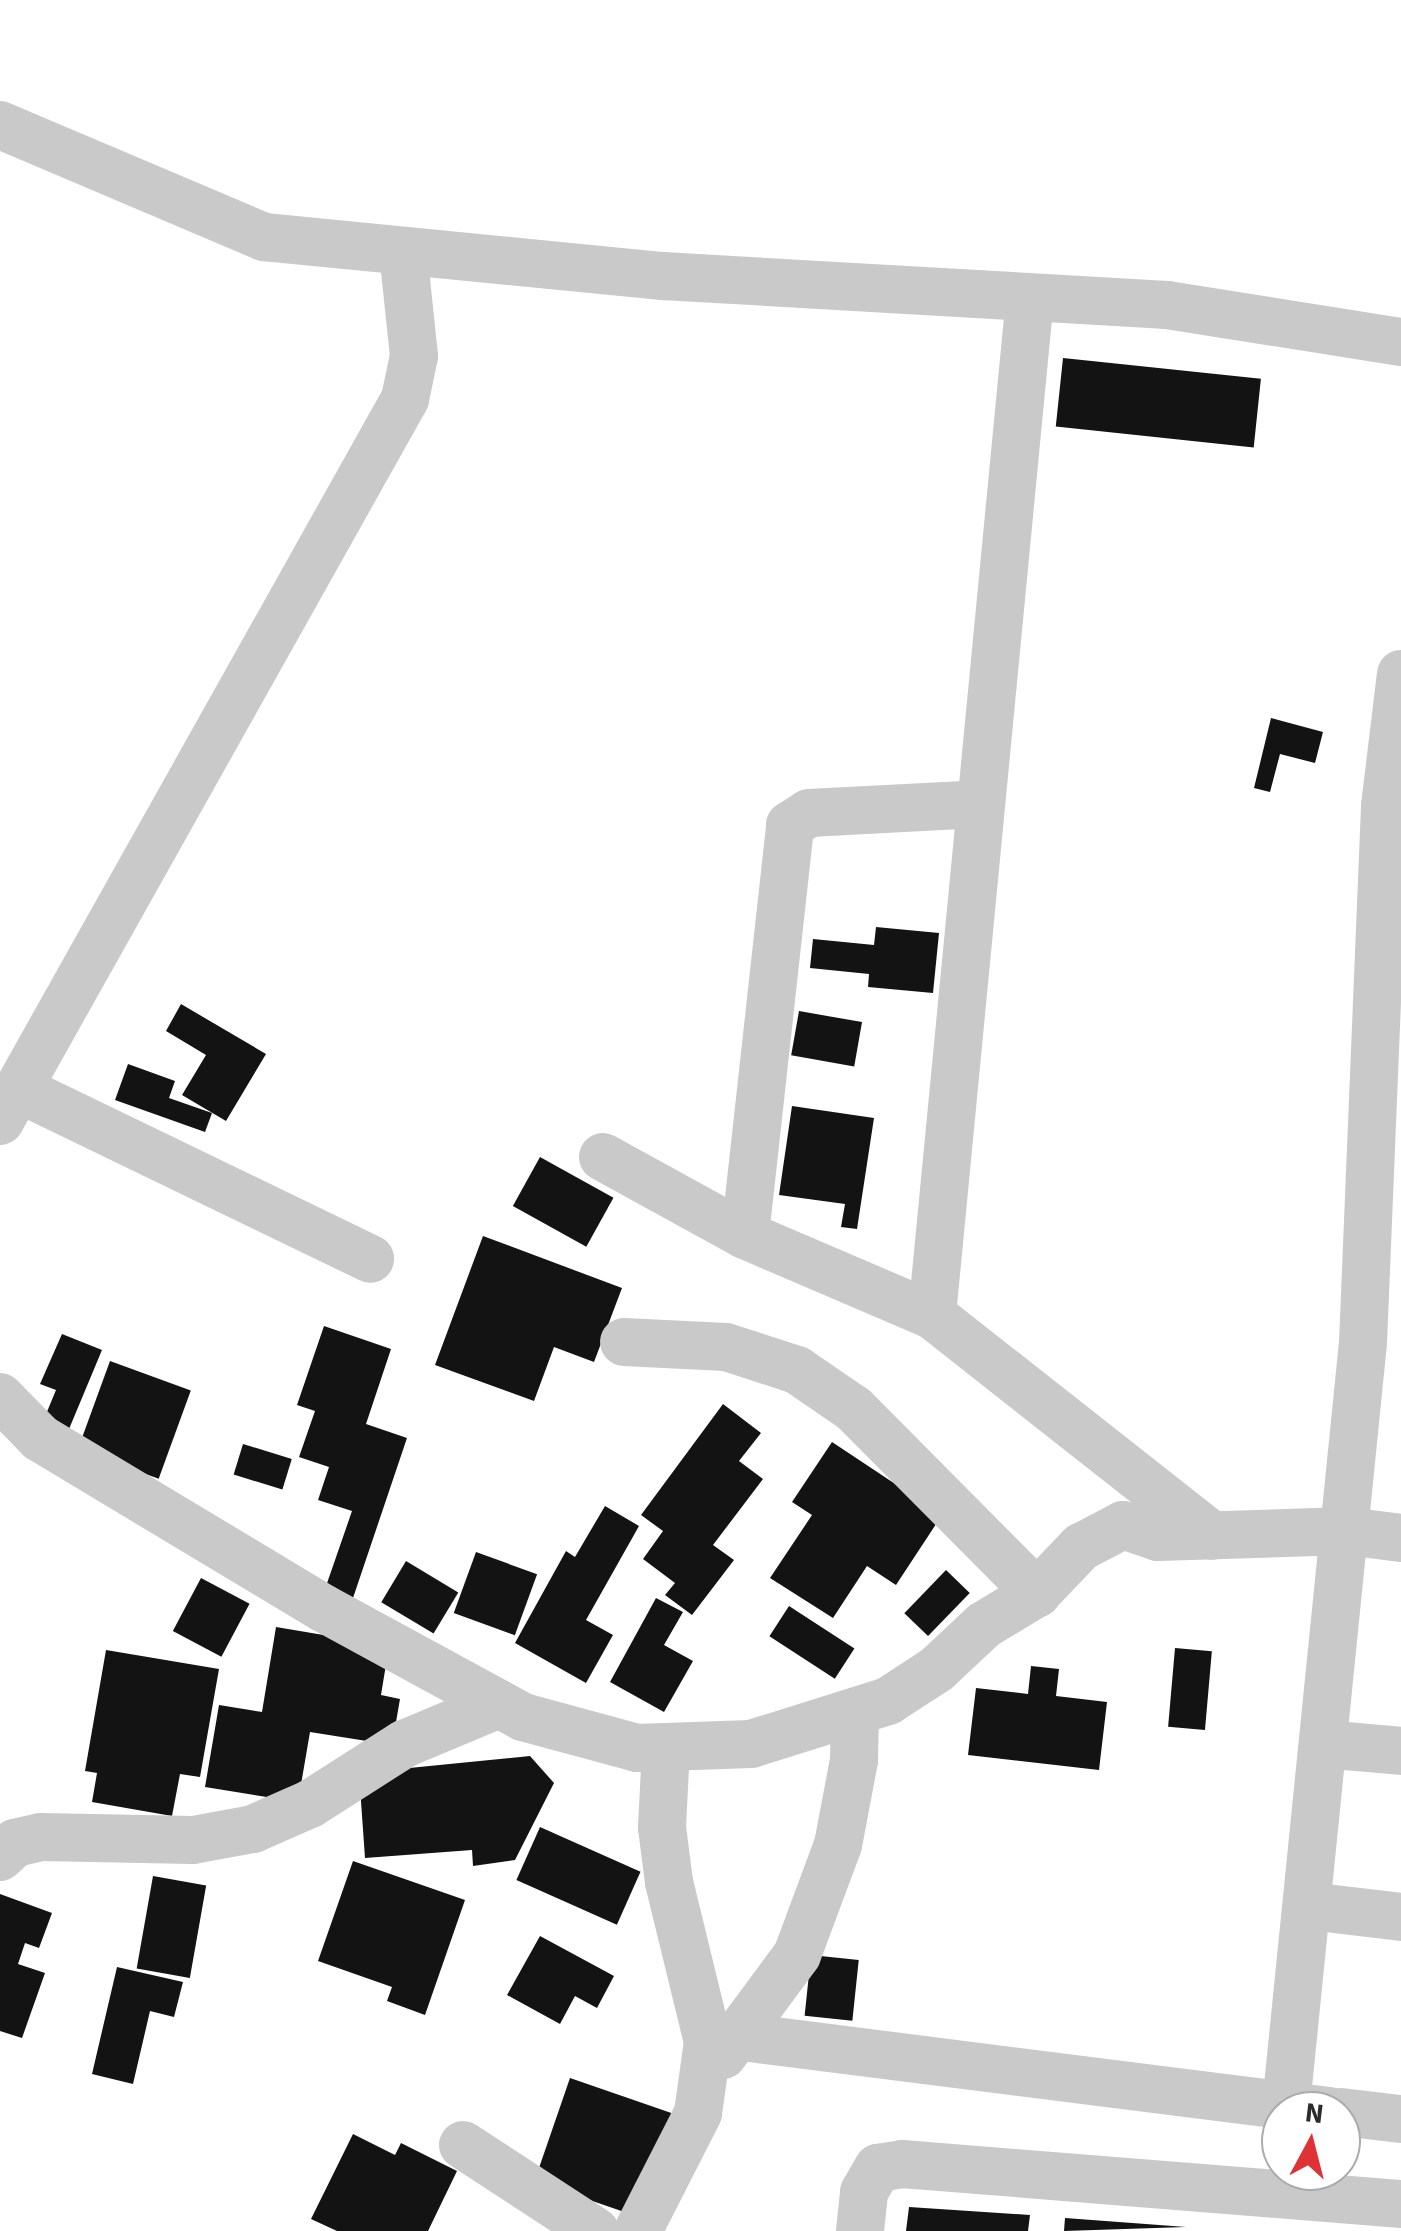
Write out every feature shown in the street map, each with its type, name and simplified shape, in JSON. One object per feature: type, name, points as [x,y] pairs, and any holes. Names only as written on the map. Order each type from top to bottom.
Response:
[{"type":"street","points":[[0,125],[264,237],[404,252],[1167,305],[1401,342]]},
{"type":"street","points":[[370,1259],[10,1105],[405,398],[414,356],[404,252]]},
{"type":"street","points":[[932,1315],[1030,298]]},
{"type":"street","points":[[1307,2091],[1309,1906],[1324,1744],[1347,1531],[1382,1346],[1386,806],[1401,674]]},
{"type":"street","points":[[745,1235],[790,825],[810,813],[979,804]]},
{"type":"street","points":[[603,1157],[745,1235],[932,1315],[1213,1536]]},
{"type":"street","points":[[624,1342],[726,1347],[797,1370],[854,1408],[1037,1593]]},
{"type":"street","points":[[1,1399],[40,1438],[499,1704],[574,1734],[666,1747],[751,1744],[854,1714],[921,1680],[984,1625],[1037,1593],[1081,1547],[1123,1525],[1158,1537],[1347,1531],[1401,1538]]},
{"type":"street","points":[[0,1857],[14,1844],[40,1837],[192,1840],[254,1830],[310,1804],[404,1744],[499,1704]]},
{"type":"street","points":[[706,2072],[742,2037],[797,1955],[838,1845],[854,1760],[854,1714]]},
{"type":"street","points":[[1324,1744],[1401,1750]]},
{"type":"street","points":[[638,2231],[698,2114],[708,2042],[662,1827],[666,1747]]},
{"type":"street","points":[[1309,1906],[1401,1917]]},
{"type":"street","points":[[742,2037],[1261,2103]]},
{"type":"street","points":[[1361,2114],[1401,2119]]},
{"type":"street","points":[[463,2144],[594,2231]]},
{"type":"street","points":[[860,2231],[864,2192],[878,2168],[902,2164],[1401,2204]]},
{"type":"building","points":[[1063,358],[1261,379],[1254,447],[1056,427]]},
{"type":"building","points":[[1271,718],[1323,732],[1315,763],[1280,754],[1270,792],[1254,788]]},
{"type":"building","points":[[876,927],[939,933],[933,993],[868,987],[869,974],[810,968],[813,939],[874,945]]},
{"type":"building","points":[[181,1004],[266,1054],[226,1121],[182,1095],[206,1055],[166,1031]]},
{"type":"building","points":[[799,1011],[862,1022],[854,1066],[791,1055]]},
{"type":"building","points":[[128,1064],[175,1081],[169,1098],[212,1113],[205,1132],[115,1100]]},
{"type":"building","points":[[792,1106],[874,1118],[857,1229],[841,1227],[845,1204],[779,1195]]},
{"type":"building","points":[[540,1157],[613,1198],[586,1247],[513,1206]]},
{"type":"building","points":[[483,1236],[622,1288],[594,1362],[554,1347],[534,1401],[435,1365]]},
{"type":"building","points":[[324,1326],[391,1349],[366,1424],[407,1438],[353,1598],[325,1589],[352,1511],[318,1500],[329,1467],[299,1457],[315,1411],[297,1405]]},
{"type":"building","points":[[62,1334],[102,1350],[64,1441],[39,1431],[56,1390],[40,1384]]},
{"type":"building","points":[[110,1361],[191,1390],[159,1479],[78,1449]]},
{"type":"building","points":[[723,1404],[761,1433],[739,1461],[763,1479],[713,1545],[734,1560],[692,1615],[665,1595],[675,1583],[643,1559],[663,1531],[641,1515]]},
{"type":"building","points":[[832,1442],[942,1515],[896,1585],[867,1566],[833,1618],[770,1578],[812,1515],[792,1502]]},
{"type":"building","points":[[243,1444],[292,1459],[282,1490],[234,1475]]},
{"type":"building","points":[[605,1506],[639,1526],[586,1620],[613,1635],[586,1683],[515,1643],[566,1551],[575,1557]]},
{"type":"building","points":[[476,1552],[537,1574],[515,1635],[454,1613]]},
{"type":"building","points":[[406,1561],[458,1592],[434,1634],[381,1602]]},
{"type":"building","points":[[946,1570],[970,1593],[928,1636],[904,1613]]},
{"type":"building","points":[[201,1578],[250,1604],[221,1657],[173,1631]]},
{"type":"building","points":[[656,1598],[683,1612],[664,1645],[693,1661],[664,1712],[610,1682]]},
{"type":"building","points":[[789,1606],[854,1648],[835,1679],[769,1636]]},
{"type":"building","points":[[276,1627],[389,1646],[381,1695],[400,1699],[392,1745],[310,1732],[298,1802],[205,1787],[219,1705],[262,1712]]},
{"type":"building","points":[[1175,1648],[1212,1651],[1205,1730],[1168,1727]]},
{"type":"building","points":[[106,1650],[219,1669],[200,1777],[180,1774],[172,1816],[92,1802],[97,1773],[85,1771]]},
{"type":"building","points":[[1031,1666],[1059,1669],[1056,1696],[1107,1702],[1099,1770],[968,1755],[976,1688],[1028,1694]]},
{"type":"building","points":[[530,1756],[554,1783],[515,1860],[473,1866],[472,1850],[365,1858],[359,1773]]},
{"type":"building","points":[[540,1827],[640,1872],[617,1925],[516,1880]]},
{"type":"building","points":[[353,1861],[465,1900],[425,2015],[387,2001],[392,1987],[318,1961]]},
{"type":"building","points":[[153,1876],[206,1885],[190,1978],[137,1969]]},
{"type":"building","points":[[0,1894],[52,1913],[39,1948],[25,1943],[18,1964],[45,1973],[22,2038],[0,2031]]},
{"type":"building","points":[[540,1936],[614,1976],[597,2008],[575,1996],[560,2024],[507,1995]]},
{"type":"building","points":[[811,1955],[859,1960],[852,2021],[805,2016]]},
{"type":"building","points":[[117,1967],[183,1982],[174,2017],[150,2011],[133,2084],[92,2074]]},
{"type":"building","points":[[570,2078],[675,2114],[639,2217],[535,2181]]},
{"type":"building","points":[[353,2134],[395,2155],[401,2143],[457,2171],[428,2231],[337,2231],[311,2219]]},
{"type":"building","points":[[909,2207],[1030,2215],[1028,2231],[906,2231]]},
{"type":"building","points":[[1065,2218],[1186,2227],[1064,2231]]}]
